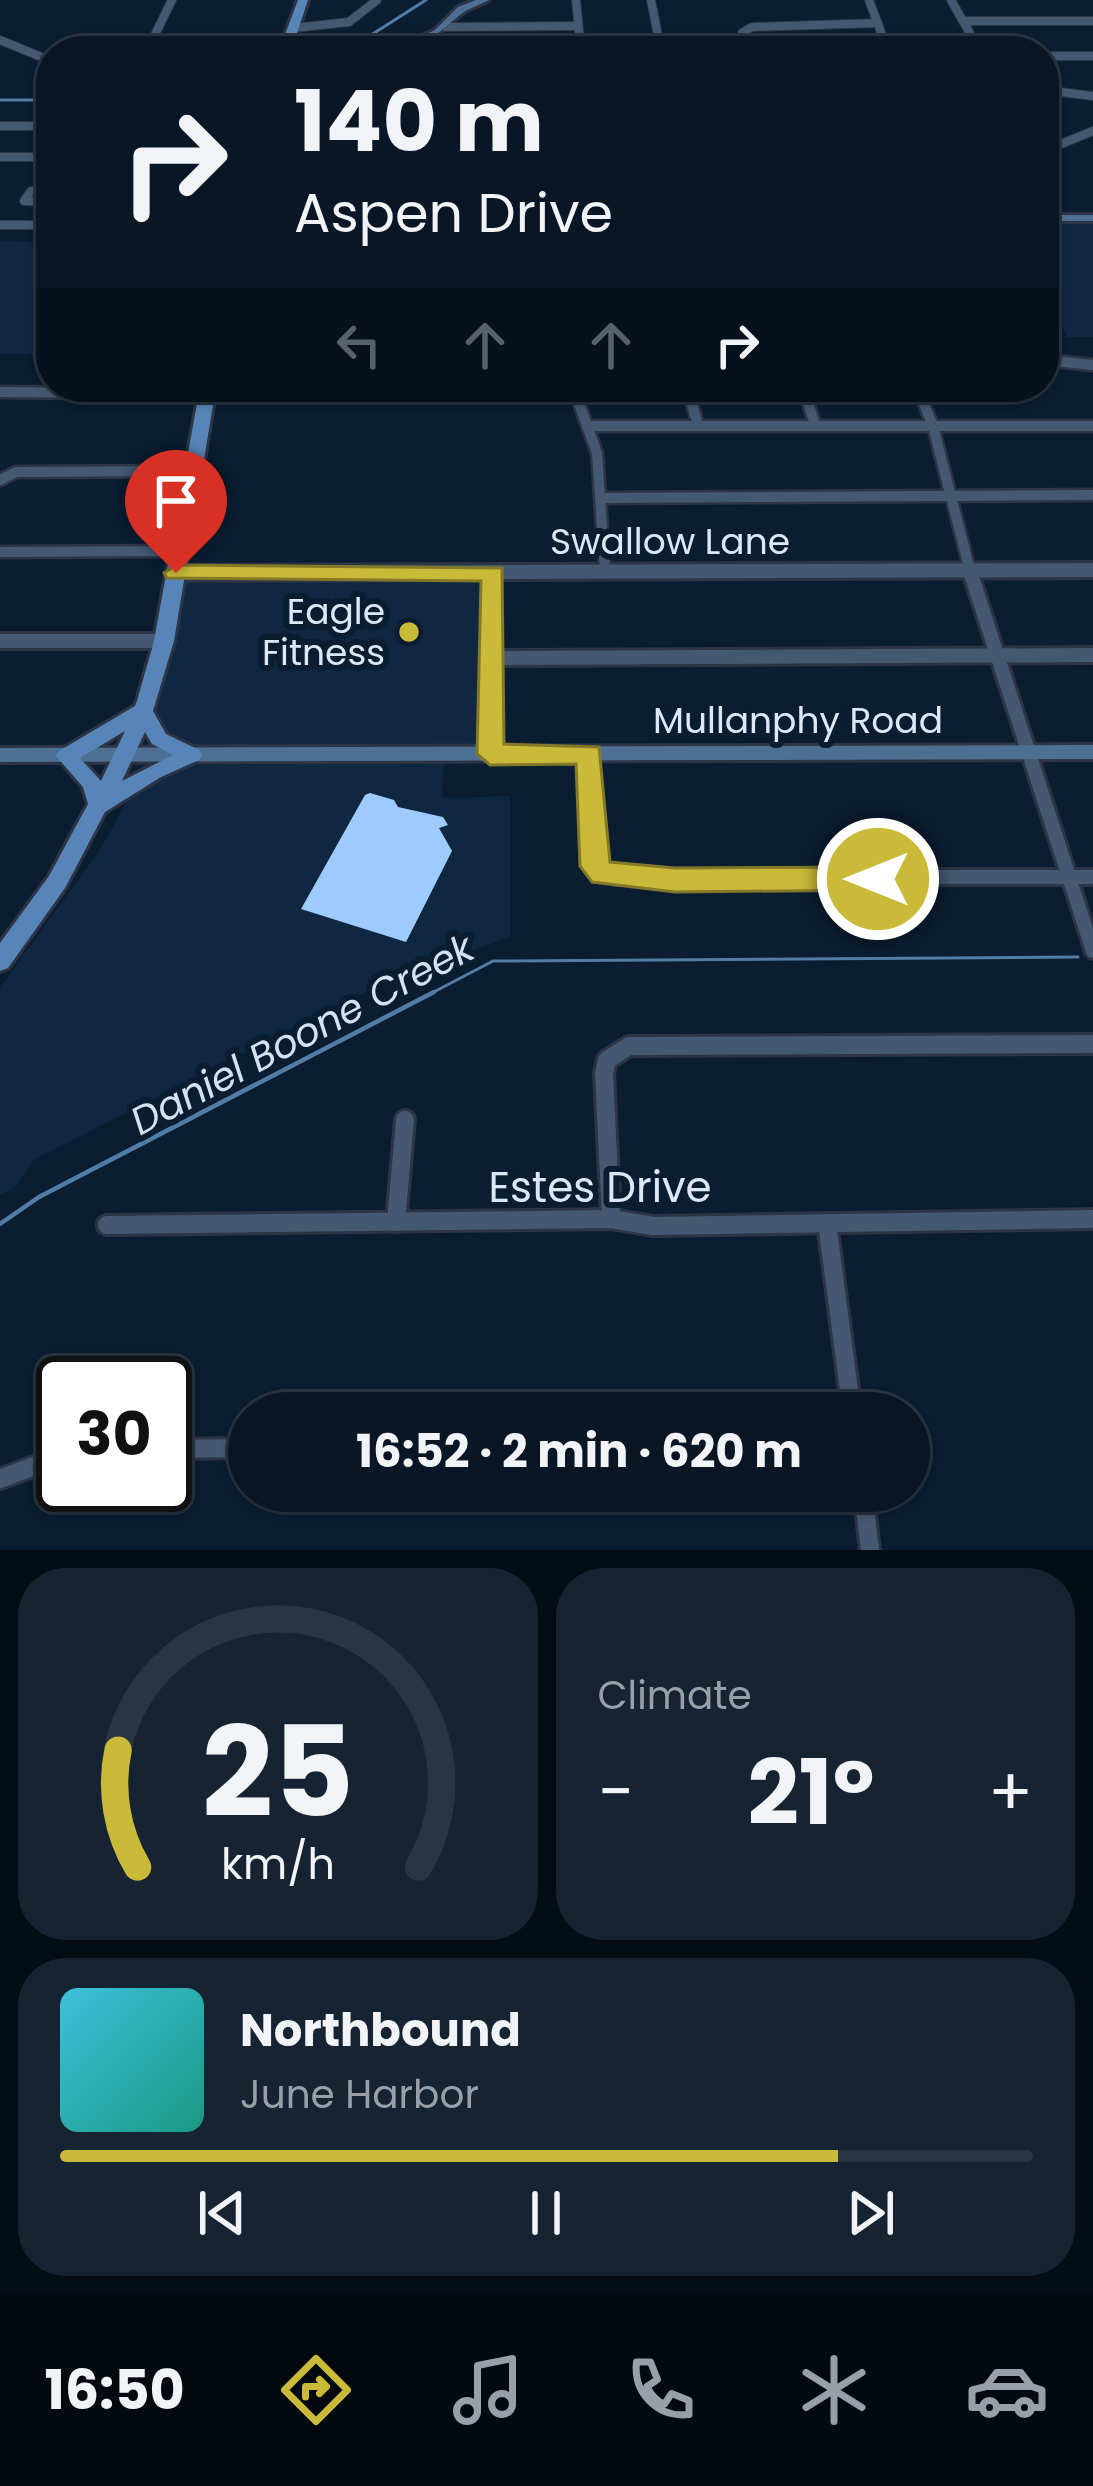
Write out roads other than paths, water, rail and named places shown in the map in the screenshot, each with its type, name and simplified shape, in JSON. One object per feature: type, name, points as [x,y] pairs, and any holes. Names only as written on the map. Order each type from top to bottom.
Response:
[{"type":"main road","points":[[291,36],[303,0]]},
{"type":"main road","points":[[0,961],[57,882],[125,755],[143,711],[164,641],[205,402]]},
{"type":"main road","points":[[143,711],[159,739],[192,755]]},
{"type":"main road","points":[[98,806],[92,784],[66,756],[143,711]]},
{"type":"main road","points":[[98,806],[154,771],[192,755]]},
{"type":"street","points":[[154,36],[172,0]]},
{"type":"street","points":[[294,28],[349,22],[376,0]]},
{"type":"street","points":[[427,36],[446,27],[461,9],[484,0]]},
{"type":"street","points":[[576,0],[579,36]]},
{"type":"street","points":[[651,0],[658,36]]},
{"type":"street","points":[[869,0],[883,36]]},
{"type":"street","points":[[951,0],[972,36]]},
{"type":"street","points":[[964,21],[1093,21]]},
{"type":"street","points":[[743,36],[745,29],[878,23]]},
{"type":"street","points":[[446,27],[578,26]]},
{"type":"street","points":[[0,40],[36,55]]},
{"type":"street","points":[[1059,56],[1093,56]]},
{"type":"street","points":[[1059,92],[1093,96]]},
{"type":"street","points":[[0,126],[36,126]]},
{"type":"street","points":[[1059,145],[1092,132]]},
{"type":"street","points":[[0,157],[36,157]]},
{"type":"street","points":[[1059,218],[1093,218]]},
{"type":"street","points":[[0,225],[36,225]]},
{"type":"street","points":[[1059,362],[1093,365]]},
{"type":"street","points":[[0,392],[36,392]]},
{"type":"street","points":[[579,402],[589,426],[605,571]]},
{"type":"street","points":[[691,402],[698,425]]},
{"type":"street","points":[[808,402],[815,424]]},
{"type":"street","points":[[923,402],[970,570],[1093,950]]},
{"type":"street","points":[[589,426],[1093,426]]},
{"type":"street","points":[[6,474],[190,472]]},
{"type":"street","points":[[600,498],[1093,495]]},
{"type":"street","points":[[0,552],[177,551]]},
{"type":"street","name":"Swallow Lane","points":[[176,573],[1093,570]]},
{"type":"street","points":[[490,754],[494,573]]},
{"type":"street","points":[[0,641],[164,641]]},
{"type":"street","points":[[492,658],[1093,655]]},
{"type":"street","name":"Mullanphy Road","points":[[0,755],[1093,752]]},
{"type":"street","points":[[589,754],[595,866],[615,877],[1093,877]]},
{"type":"street","points":[[611,1219],[604,1073],[607,1060],[629,1046],[1093,1044]]},
{"type":"street","points":[[396,1222],[406,1120]]},
{"type":"street","name":"Estes Drive","points":[[107,1225],[611,1219],[653,1226],[1093,1219]]},
{"type":"street","points":[[827,1223],[849,1392]]},
{"type":"street","points":[[192,1449],[228,1448]]},
{"type":"street","points":[[0,1479],[36,1462]]},
{"type":"street","points":[[865,1512],[870,1550]]},
{"type":"waterway","points":[[365,36],[426,0]]},
{"type":"waterway","points":[[0,100],[36,100]]},
{"type":"waterway","name":"Daniel Boone Creek","points":[[428,995],[493,961],[1078,957]]},
{"type":"waterway","name":"Daniel Boone Creek","points":[[0,1224],[39,1197],[434,992]]},
{"type":"place","name":"Eagle Fitness","points":[[409,632]]}]
